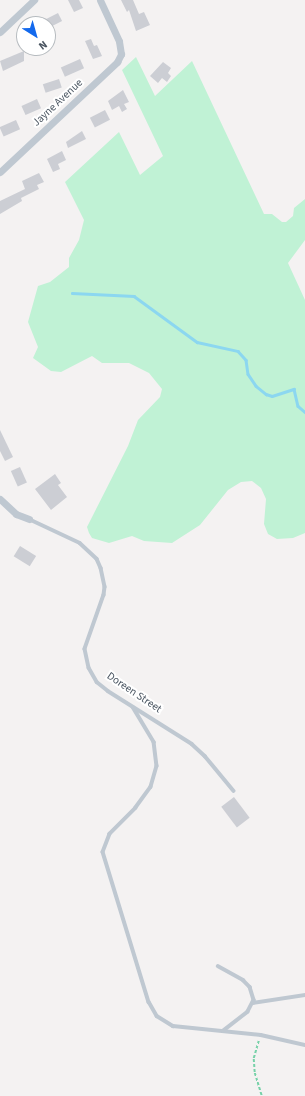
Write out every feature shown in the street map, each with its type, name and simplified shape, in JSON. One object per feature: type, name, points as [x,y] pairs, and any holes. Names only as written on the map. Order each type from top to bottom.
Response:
[{"type":"street","points":[[0,32],[34,0]]},
{"type":"street","name":"Jayne Avenue","points":[[0,172],[117,62],[121,54],[119,45],[100,0]]},
{"type":"street","name":"Doreen Street","points":[[0,499],[16,514],[29,519]]},
{"type":"lane","name":"Doreen Street","points":[[29,519],[80,542],[97,559],[105,587],[101,606],[87,638],[86,659],[97,682],[133,707],[192,744],[205,756],[234,791]]},
{"type":"lane","points":[[133,707],[154,742],[157,766],[148,792],[110,834],[103,852],[121,906],[149,1002],[157,1016],[173,1026],[261,1035],[305,1045]]},
{"type":"lane","points":[[218,966],[243,980],[253,994],[253,1003],[248,1012],[224,1032]]},
{"type":"lane","points":[[253,1003],[305,995]]},
{"type":"path","points":[[261,1035],[254,1059],[255,1073],[262,1096]]},
{"type":"green space","points":[[136,57],[155,96],[192,61],[264,214],[272,214],[282,222],[286,222],[293,216],[294,208],[305,199],[305,240],[288,263],[305,300],[305,533],[293,538],[277,539],[268,534],[264,524],[266,499],[261,488],[252,481],[241,482],[228,490],[200,525],[172,543],[144,541],[132,536],[109,543],[92,538],[87,527],[128,446],[138,420],[160,397],[162,389],[149,373],[129,363],[102,363],[92,356],[61,372],[51,371],[33,358],[38,347],[28,322],[38,286],[50,282],[69,267],[69,258],[79,240],[84,220],[65,182],[119,132],[140,175],[163,156],[122,70]]},
{"type":"building","points":[[68,0],[79,0],[83,8],[74,12]]},
{"type":"building","points":[[121,0],[133,0],[139,14],[144,12],[150,25],[136,31],[129,10],[127,12]]},
{"type":"building","points":[[58,13],[62,21],[56,24],[56,16],[52,16]]},
{"type":"building","points":[[91,39],[94,46],[97,45],[102,56],[93,59],[85,41]]},
{"type":"building","points":[[16,54],[16,56],[24,56],[24,61],[3,71],[0,61]]},
{"type":"building","points":[[80,59],[84,68],[65,77],[61,68]]},
{"type":"building","points":[[163,62],[171,68],[168,73],[171,76],[167,82],[162,78],[158,83],[150,76]]},
{"type":"building","points":[[59,79],[62,88],[46,93],[43,84]]},
{"type":"building","points":[[123,90],[129,102],[124,104],[127,109],[122,112],[119,106],[112,110],[108,101]]},
{"type":"building","points":[[37,99],[41,108],[26,115],[21,106]]},
{"type":"building","points":[[105,110],[110,120],[95,128],[90,118]]},
{"type":"building","points":[[16,120],[20,129],[4,136],[0,127]]},
{"type":"building","points":[[82,131],[86,139],[68,148],[66,142]]},
{"type":"building","points":[[62,151],[66,160],[58,164],[60,169],[53,172],[47,159]]},
{"type":"building","points":[[39,173],[44,182],[37,185],[39,189],[21,198],[22,201],[0,214],[0,201],[25,189],[22,181]]},
{"type":"building","points":[[0,430],[13,457],[5,461],[0,451]]},
{"type":"building","points":[[20,467],[27,483],[18,487],[11,471]]},
{"type":"building","points":[[55,474],[61,483],[58,485],[67,497],[51,510],[35,489]]},
{"type":"building","points":[[20,546],[36,556],[30,566],[14,556]]},
{"type":"building","points":[[234,797],[250,818],[237,827],[221,807]]},
{"type":"waterway","points":[[72,293],[134,296],[197,342],[238,351],[246,360],[248,374],[256,386],[266,394],[272,396],[294,389],[298,406],[305,412]]}]
